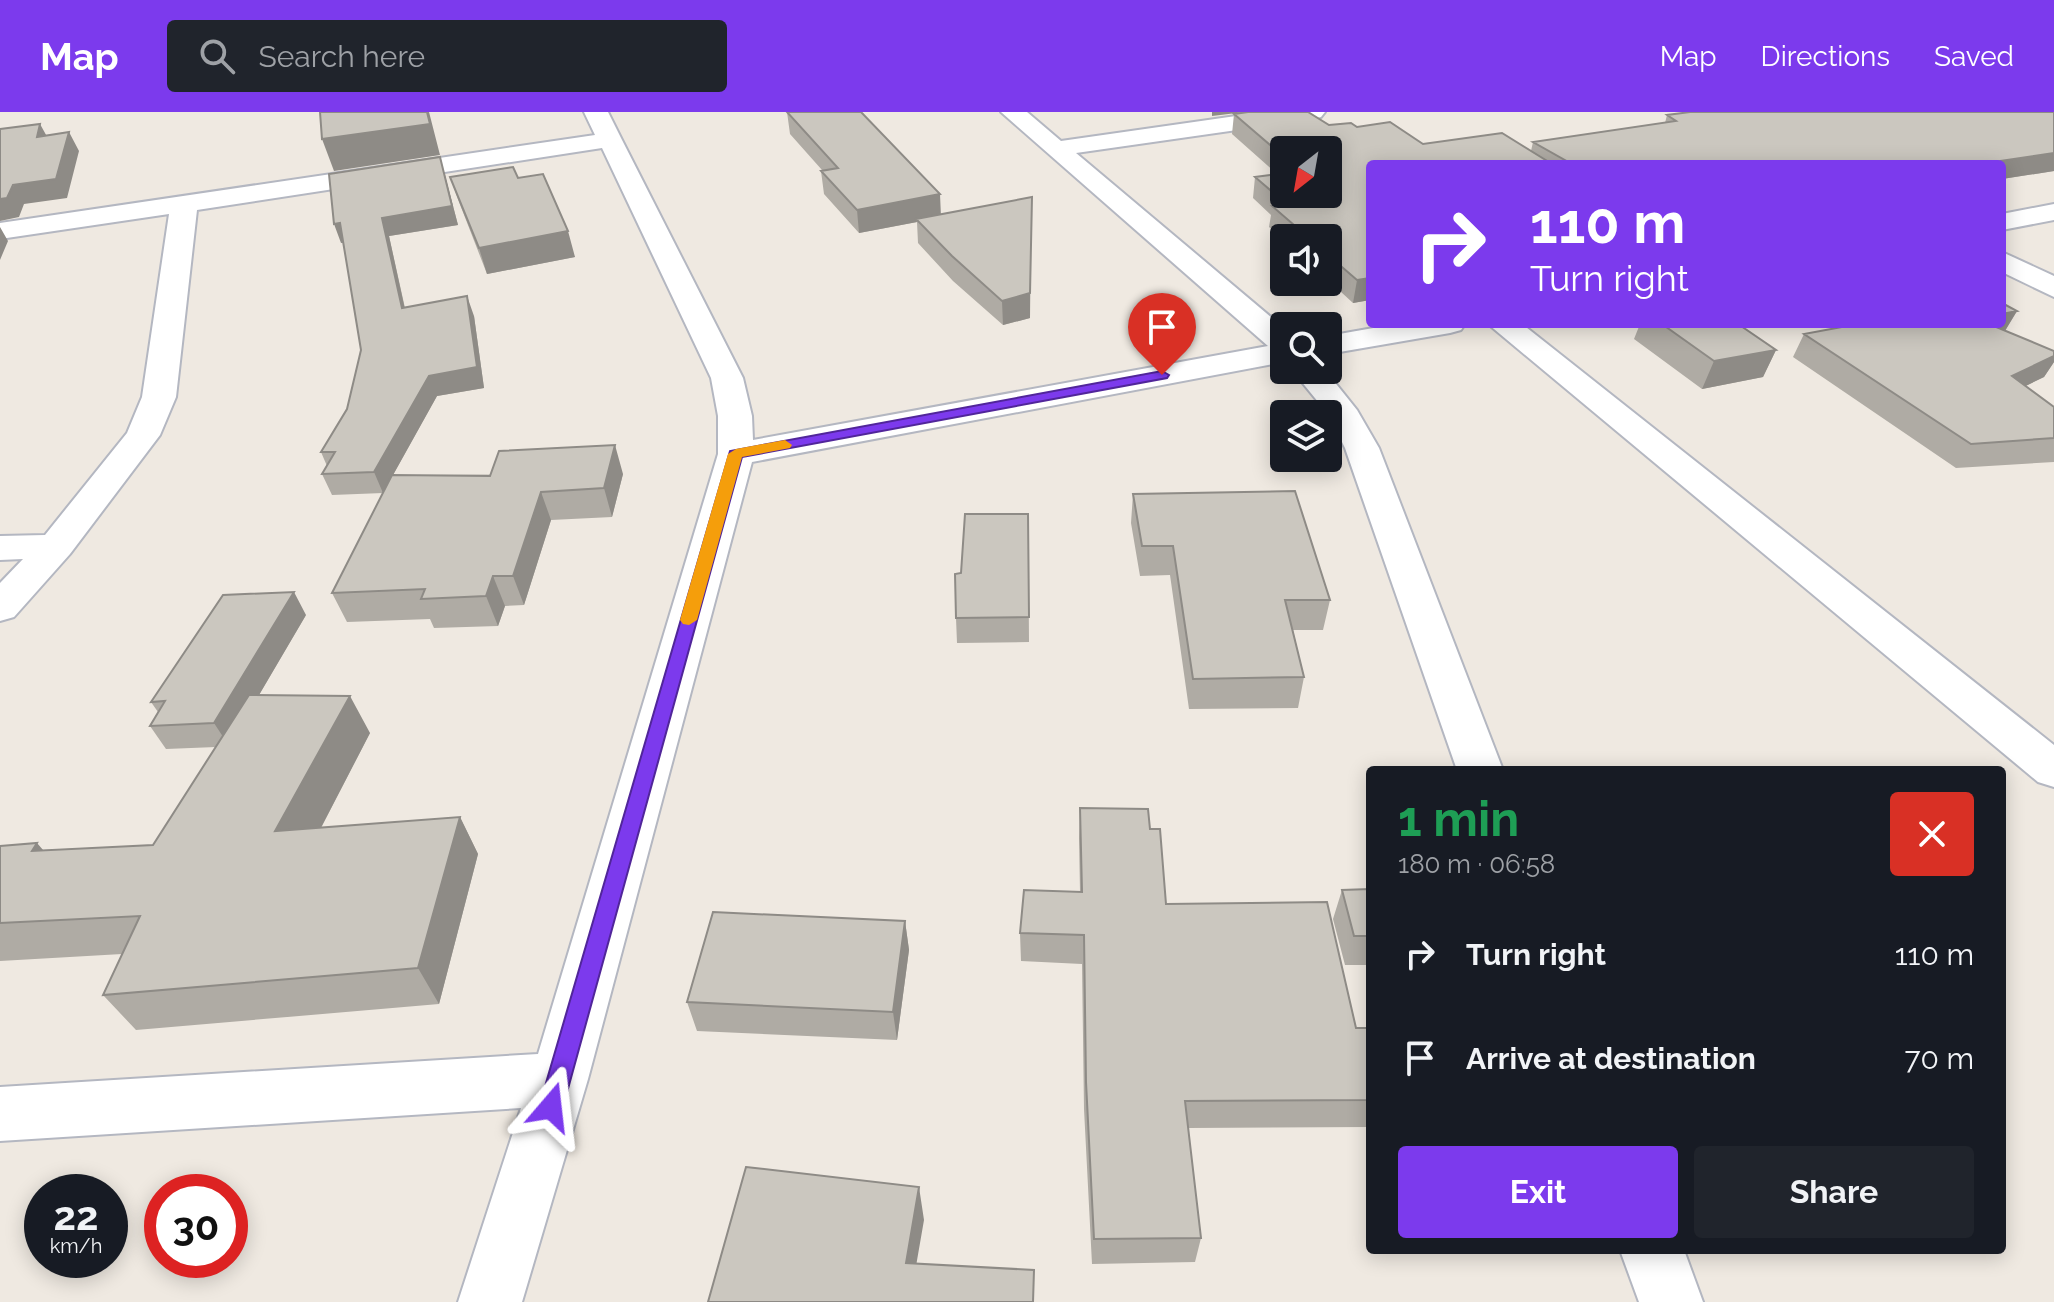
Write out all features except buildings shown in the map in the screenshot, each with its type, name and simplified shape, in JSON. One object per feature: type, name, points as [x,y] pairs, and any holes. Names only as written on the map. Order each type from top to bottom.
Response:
[{"type":"street","points":[[1013,112],[1270,332]]},
{"type":"street","points":[[1056,149],[1313,112]]},
{"type":"street","points":[[0,231],[184,204],[603,126],[727,378],[735,416],[736,454],[559,1079],[490,1302]]},
{"type":"street","points":[[0,608],[56,546],[143,435],[159,397],[184,204]]},
{"type":"street","points":[[2006,221],[2054,212]]},
{"type":"street","points":[[2006,263],[2054,288]]},
{"type":"street","points":[[1342,343],[1427,328]]},
{"type":"street","points":[[1508,328],[2054,770]]},
{"type":"street","points":[[736,454],[1270,356]]},
{"type":"street","points":[[1319,384],[1345,417],[1371,469],[1479,766]]},
{"type":"street","points":[[0,548],[56,546]]},
{"type":"street","points":[[0,1114],[559,1079]]},
{"type":"street","points":[[1653,1254],[1671,1302]]},
{"type":"slow traffic","points":[[689,620],[736,454],[785,445]]},
{"type":"route","points":[[551,1107],[736,454],[1162,375]]}]
